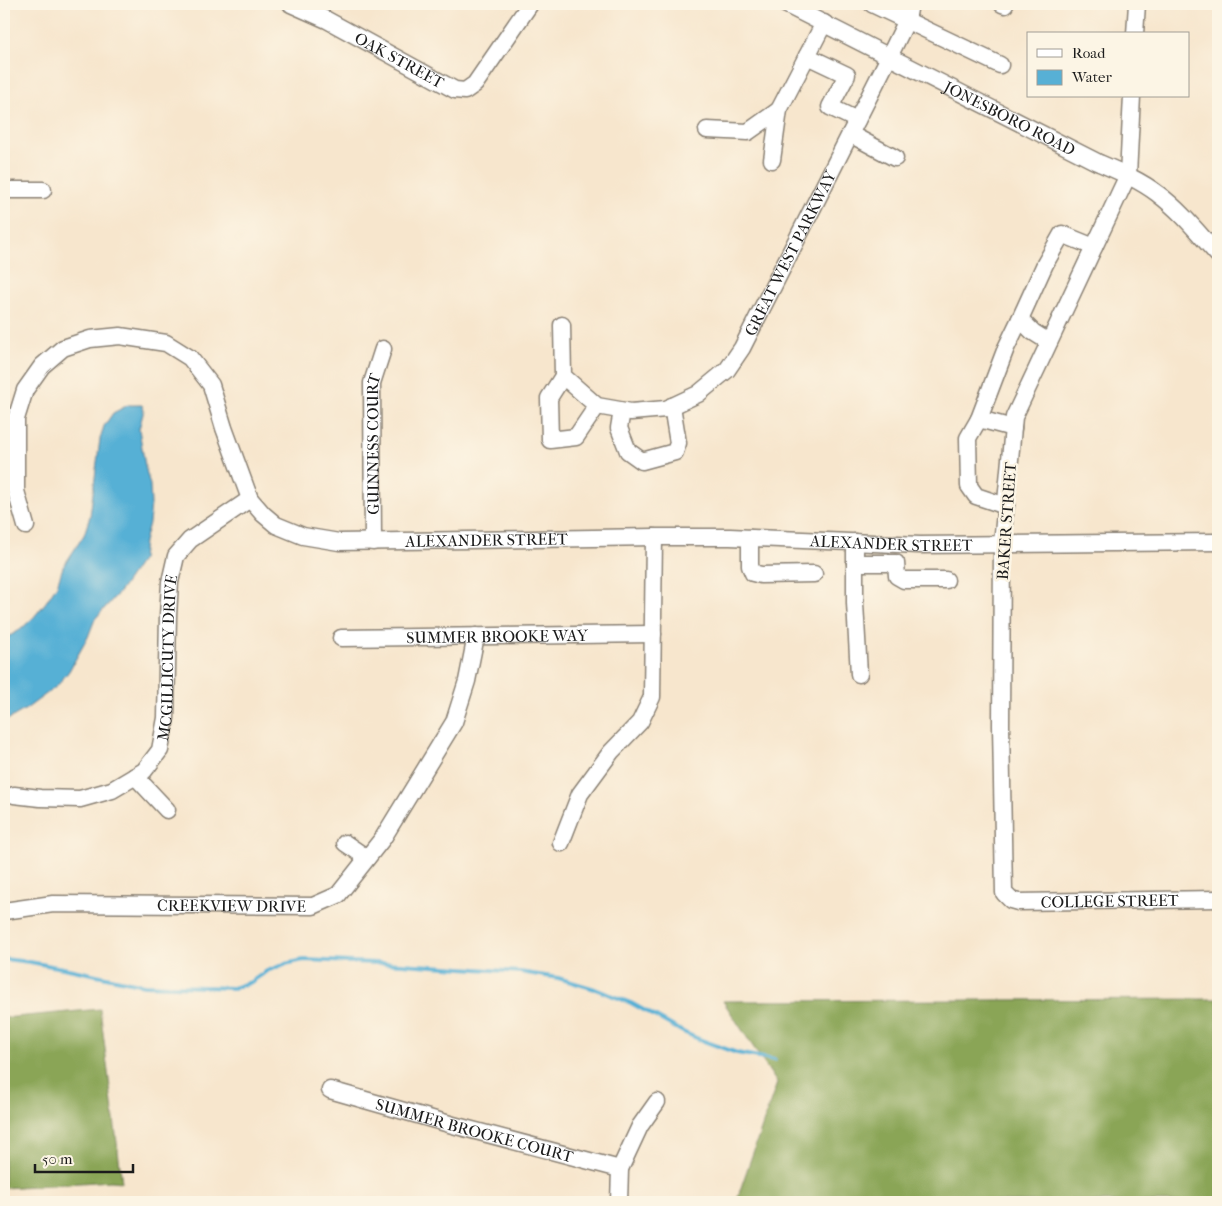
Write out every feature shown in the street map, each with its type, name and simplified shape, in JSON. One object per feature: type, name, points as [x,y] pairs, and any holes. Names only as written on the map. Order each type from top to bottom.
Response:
[{"type":"street","name":"OAK STREET","points":[[291,4],[327,20],[455,90],[465,91],[475,84],[530,4]]},
{"type":"street","name":"JONESBORO ROAD","points":[[785,4],[1097,162],[1128,175],[1170,204],[1218,255]]},
{"type":"street","points":[[872,4],[1000,65]]},
{"type":"street","name":"GREAT WEST PARKWAY","points":[[597,406],[631,412],[666,408],[698,394],[727,370],[742,348],[908,20],[910,4]]},
{"type":"street","points":[[1135,32],[1137,4]]},
{"type":"street","points":[[772,160],[779,110],[824,23]]},
{"type":"street","points":[[807,56],[847,75],[830,107],[895,158]]},
{"type":"street","points":[[1128,175],[1132,98]]},
{"type":"street","points":[[707,130],[748,132],[779,110]]},
{"type":"street","name":"BAKER STREET","points":[[1004,893],[1001,725],[1002,544],[1014,417],[1128,175]]},
{"type":"street","points":[[4,190],[43,190]]},
{"type":"street","points":[[1006,506],[976,496],[969,486],[968,438],[979,419],[1006,348],[1045,264],[1062,234],[1094,246]]},
{"type":"street","points":[[1020,319],[1033,332],[1049,342]]},
{"type":"street","points":[[562,325],[563,376],[549,398],[550,440],[576,437],[597,406],[563,376]]},
{"type":"street","name":"ALEXANDER STREET","points":[[26,526],[16,491],[16,419],[25,390],[42,366],[63,348],[90,340],[120,336],[166,343],[190,358],[211,386],[250,499],[276,525],[303,536],[339,542],[654,537],[750,538],[896,544],[1218,542]]},
{"type":"street","name":"GUINNESS COURT","points":[[373,542],[372,384],[383,349]]},
{"type":"street","points":[[622,411],[619,428],[628,451],[642,461],[675,452],[678,443],[672,406]]},
{"type":"street","points":[[979,419],[1013,428]]},
{"type":"street","name":"MCGILLICUTY DRIVE","points":[[14,796],[80,799],[112,790],[144,771],[160,750],[166,718],[170,582],[176,556],[190,540],[250,499]]},
{"type":"street","points":[[561,842],[580,794],[611,752],[640,722],[652,697],[654,537]]},
{"type":"street","points":[[750,538],[750,566],[753,573],[761,575],[814,574]]},
{"type":"street","points":[[855,542],[858,674]]},
{"type":"street","points":[[896,544],[897,576],[904,580],[946,580]]},
{"type":"street","points":[[855,563],[896,563]]},
{"type":"street","name":"SUMMER BROOKE WAY","points":[[341,638],[652,634]]},
{"type":"street","name":"CREEKVIEW DRIVE","points":[[4,911],[53,904],[313,906],[338,895],[384,838],[454,722],[467,681],[476,636]]},
{"type":"street","points":[[135,776],[167,810]]},
{"type":"street","points":[[345,843],[367,858]]},
{"type":"street","name":"COLLEGE STREET","points":[[1004,893],[1012,900],[1018,902],[1218,899]]},
{"type":"street","name":"SUMMER BROOKE COURT","points":[[330,1090],[620,1169]]},
{"type":"street","points":[[619,1202],[620,1169],[640,1126],[657,1102]]},
{"type":"green space","points":[[1218,999],[1218,1202],[736,1202],[777,1083],[723,1001]]},
{"type":"green space","points":[[100,1009],[122,1182],[111,1181],[4,1188],[4,1018]]},
{"type":"water","points":[[128,405],[142,405],[144,410],[139,429],[150,485],[151,504],[142,559],[121,590],[95,619],[88,637],[69,671],[57,686],[26,709],[4,720],[4,639],[20,630],[46,602],[57,585],[63,567],[84,535],[90,516],[100,439],[104,426],[113,413]]},
{"type":"waterway","points":[[4,959],[68,969],[144,985],[233,988],[251,982],[267,971],[285,964],[304,960],[520,972],[558,978],[595,989],[631,1003],[701,1040],[737,1053],[775,1060]]}]
